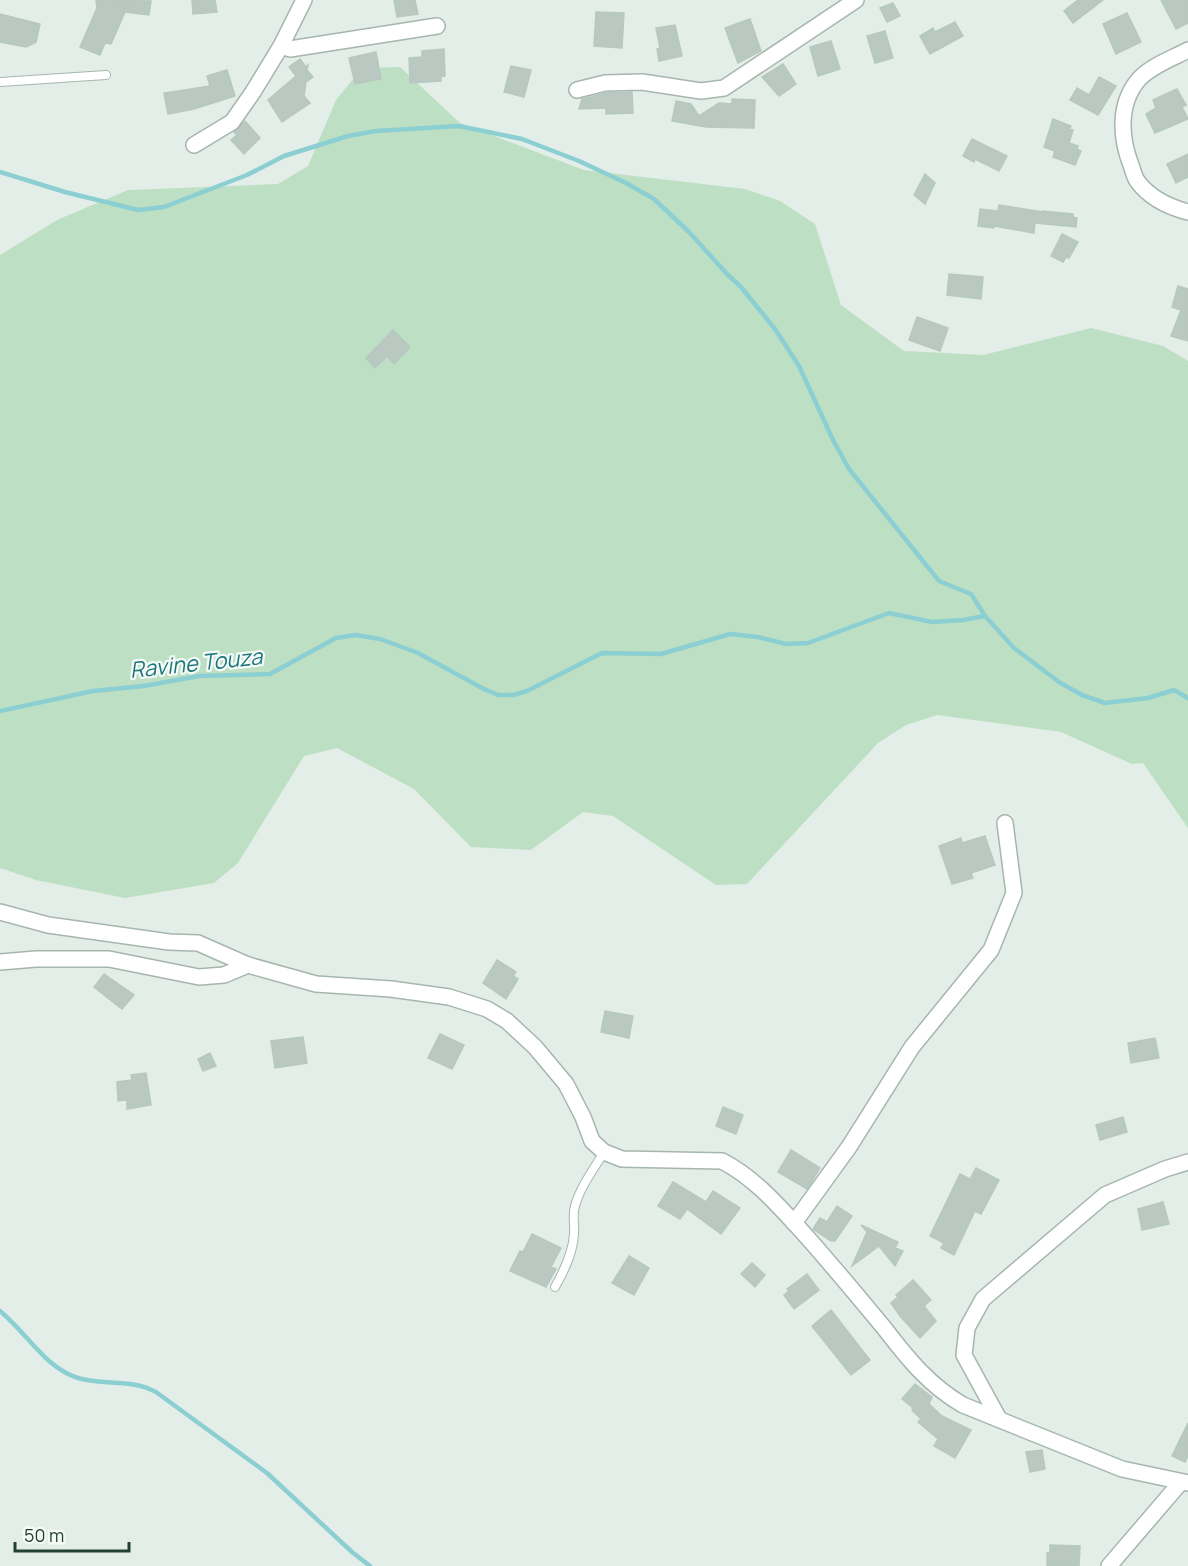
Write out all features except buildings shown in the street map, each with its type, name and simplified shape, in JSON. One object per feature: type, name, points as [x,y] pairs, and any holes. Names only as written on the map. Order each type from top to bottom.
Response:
[{"type":"street","points":[[194,145],[232,122],[281,46],[304,0]]},
{"type":"street","points":[[576,90],[605,83],[642,82],[701,91],[724,88],[856,0]]},
{"type":"street","points":[[281,46],[290,49],[437,26]]},
{"type":"street","points":[[1188,50],[1155,67],[1140,78],[1125,104],[1122,120],[1123,139],[1137,181],[1154,198],[1172,208],[1188,212]]},
{"type":"street","points":[[794,1223],[849,1147],[912,1047],[991,950],[1014,893],[1005,823]]},
{"type":"street","points":[[0,912],[48,925],[198,944],[248,965],[316,984],[391,989],[449,997],[488,1010],[507,1021],[535,1047],[566,1084],[592,1141],[604,1152],[622,1159],[722,1161],[736,1168],[764,1190],[833,1265],[921,1374],[945,1395],[963,1406],[1122,1469],[1184,1482],[1109,1566]]},
{"type":"street","points":[[0,962],[36,959],[109,959],[199,977],[224,975],[248,965]]},
{"type":"street","points":[[999,1419],[964,1355],[967,1328],[983,1299],[1105,1195],[1165,1169],[1188,1162]]},
{"type":"lane","points":[[0,82],[106,75]]},
{"type":"lane","points":[[555,1287],[566,1267],[572,1248],[575,1233],[573,1216],[576,1203],[604,1152]]},
{"type":"green space","points":[[400,67],[460,123],[584,170],[745,189],[780,201],[815,224],[841,305],[904,351],[983,355],[1091,328],[1163,346],[1188,361],[1188,828],[1143,763],[1132,764],[1061,732],[937,715],[906,725],[878,743],[747,884],[716,885],[613,816],[583,812],[531,850],[471,847],[414,789],[337,748],[304,756],[238,863],[214,883],[125,898],[36,880],[0,868],[0,255],[57,220],[128,190],[278,184],[308,166],[336,100],[362,68]]},
{"type":"waterway","points":[[0,172],[65,192],[138,210],[164,207],[247,175],[284,156],[348,136],[376,131],[459,126],[522,139],[579,161],[654,199],[741,287],[775,329],[799,366],[849,469],[939,581],[971,594],[985,616],[1014,648],[1059,682],[1082,695],[1105,703],[1148,698],[1174,690],[1188,698]]},
{"type":"waterway","name":"Ravine Touza","points":[[0,711],[93,691],[144,686],[199,676],[270,674],[336,638],[356,635],[380,639],[418,653],[498,695],[513,695],[527,691],[602,653],[661,654],[730,634],[758,637],[786,644],[808,643],[889,613],[932,622],[985,616]]},
{"type":"waterway","points":[[0,1311],[46,1358],[66,1373],[98,1382],[137,1385],[156,1392],[267,1473],[370,1566]]}]
